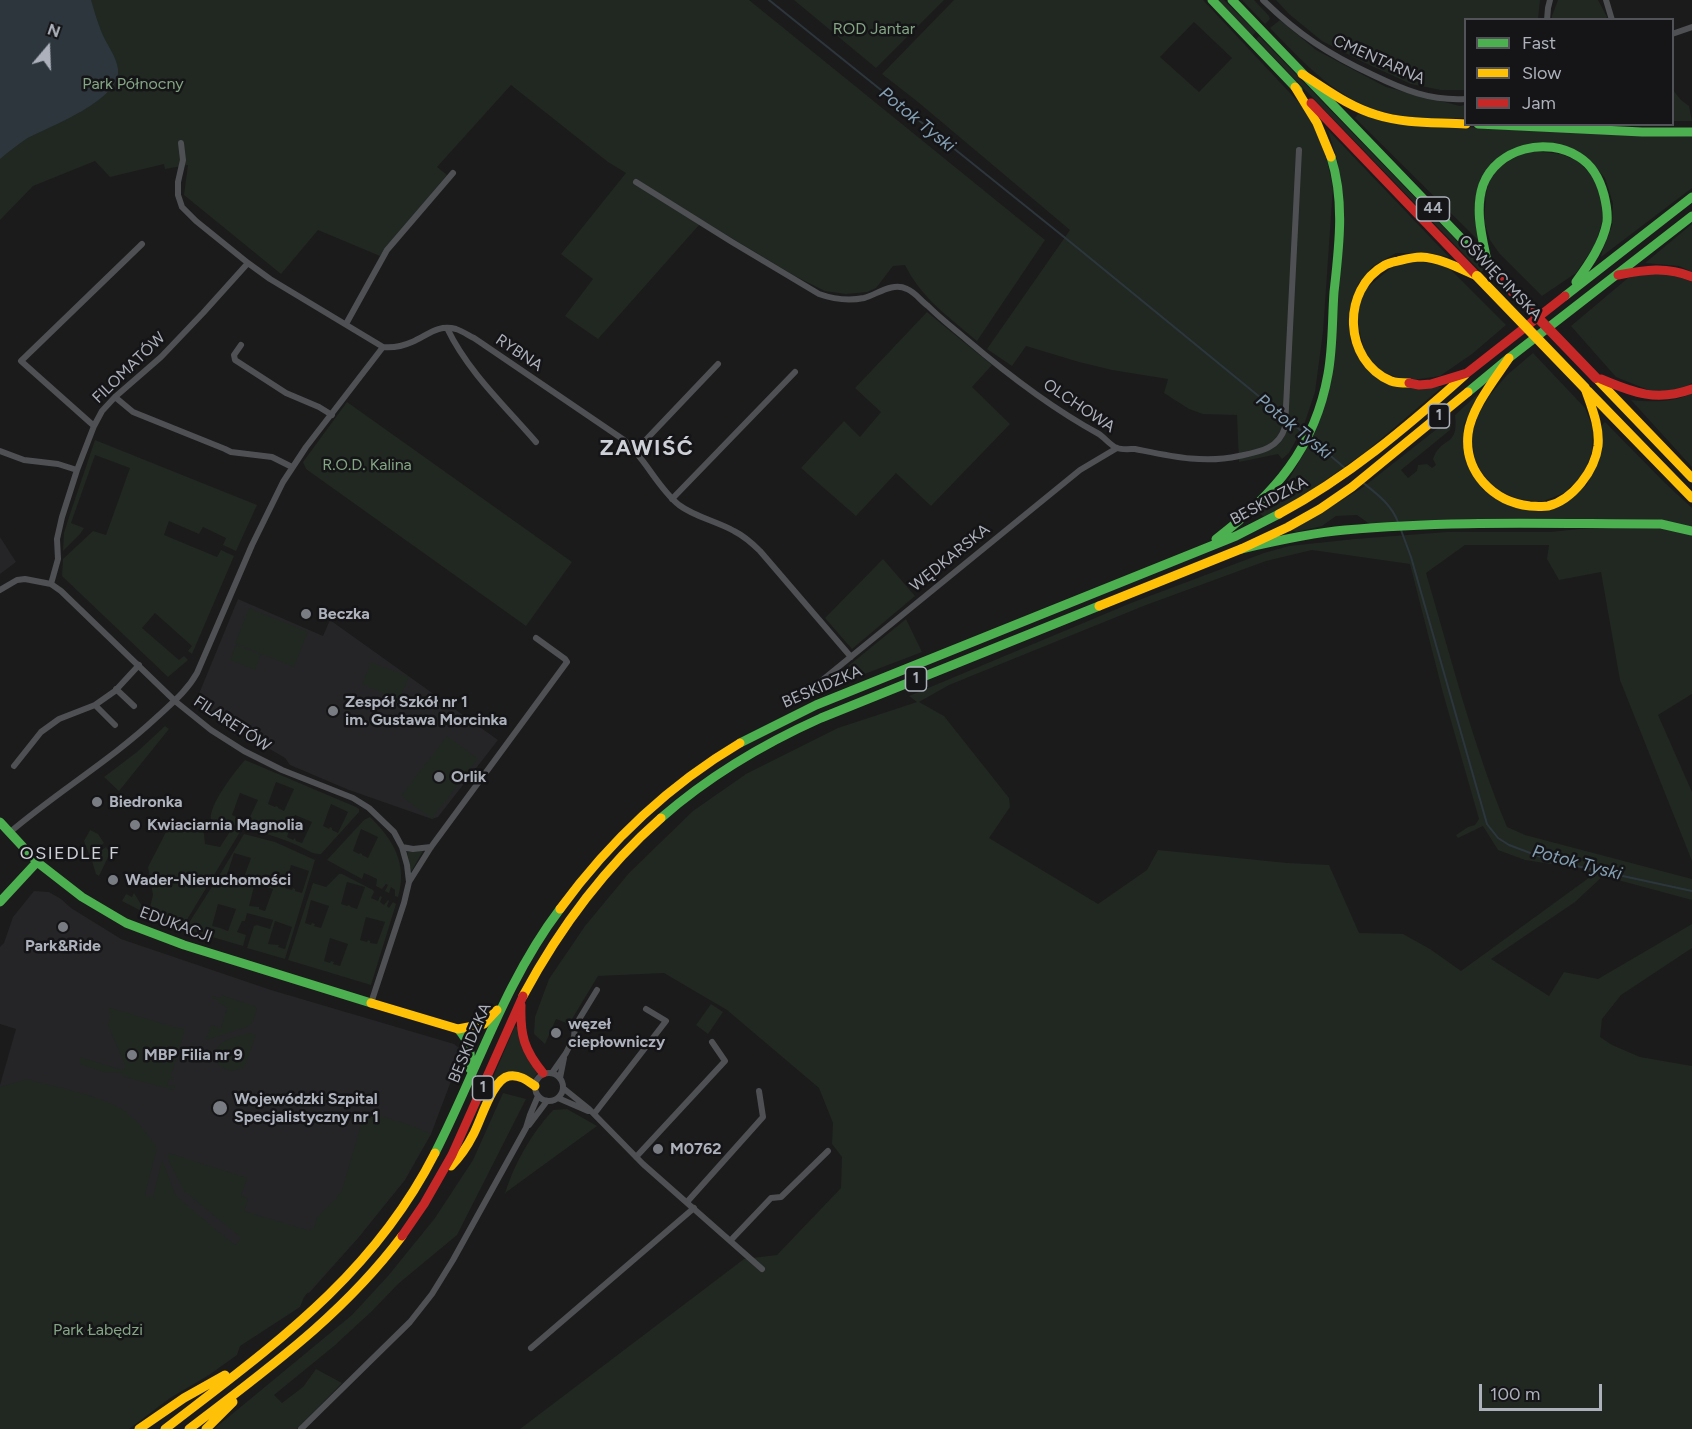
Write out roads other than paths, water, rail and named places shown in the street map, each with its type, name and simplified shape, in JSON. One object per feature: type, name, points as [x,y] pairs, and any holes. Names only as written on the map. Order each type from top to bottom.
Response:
[{"type":"main road","name":"OŚWIĘCIMSKA","points":[[1212,0],[1692,498]]},
{"type":"main road","name":"OŚWIĘCIMSKA","points":[[1233,0],[1692,478]]},
{"type":"main road","points":[[1302,74],[1360,109],[1376,114],[1391,118],[1464,124]]},
{"type":"main road","points":[[1197,552],[1256,509],[1272,492],[1299,455],[1311,432],[1322,402],[1328,373],[1340,204],[1336,172],[1328,146],[1313,115],[1295,87]]},
{"type":"main road","points":[[1520,126],[1692,132]]},
{"type":"main road","points":[[1488,266],[1478,214],[1483,185],[1490,172],[1497,163],[1513,153],[1528,148],[1545,147],[1564,151],[1579,157],[1592,170],[1602,185],[1607,205],[1607,219],[1596,253],[1569,292]]},
{"type":"main road","name":"BESKIDZKA","points":[[165,1429],[304,1319],[354,1272],[382,1238],[429,1168],[469,1084],[507,995],[538,940],[557,911],[605,852],[662,798],[734,747],[816,705],[1236,536],[1281,514],[1359,464],[1467,373],[1692,197]]},
{"type":"main road","name":"BESKIDZKA","points":[[189,1429],[260,1374],[341,1306],[406,1230],[442,1174],[465,1128],[521,1000],[545,956],[591,890],[616,862],[672,808],[742,758],[821,718],[1241,549],[1320,509],[1369,474],[1509,358],[1692,216]]},
{"type":"main road","points":[[1467,373],[1444,381],[1418,386],[1405,385],[1386,379],[1360,356],[1354,336],[1352,315],[1361,288],[1371,275],[1396,260],[1412,257],[1433,258],[1477,276]]},
{"type":"main road","points":[[1615,275],[1661,268],[1692,277]]},
{"type":"main road","points":[[1509,358],[1474,414],[1468,435],[1471,460],[1481,481],[1492,493],[1512,504],[1548,506],[1569,495],[1587,476],[1598,444],[1597,428],[1585,388]]},
{"type":"main road","points":[[1596,378],[1654,397],[1668,397],[1692,389]]},
{"type":"main road","points":[[1241,549],[1323,532],[1452,524],[1660,524],[1692,531]]},
{"type":"main road","name":"EDUKACJI","points":[[0,822],[38,862],[82,897],[111,915],[143,930],[184,945],[458,1029]]},
{"type":"main road","points":[[0,902],[38,862]]},
{"type":"main road","points":[[469,1084],[472,1056],[470,1044],[458,1029],[484,1024],[507,995]]},
{"type":"main road","points":[[521,1000],[522,1041],[526,1050],[548,1073]]},
{"type":"main road","points":[[442,1174],[457,1160],[469,1143],[501,1079],[515,1075],[537,1091]]},
{"type":"main road","points":[[140,1429],[184,1398],[251,1362]]},
{"type":"main road","points":[[206,1429],[260,1374]]},
{"type":"street","name":"CMENTARNA","points":[[1263,0],[1298,32],[1324,51],[1347,63],[1402,89],[1435,99],[1464,99]]},
{"type":"street","points":[[1547,18],[1550,0]]},
{"type":"street","points":[[1606,0],[1611,18]]},
{"type":"street","points":[[1674,33],[1692,27]]},
{"type":"street","points":[[181,143],[183,160],[178,182],[178,195],[182,207],[196,221],[270,279],[383,347],[393,348],[412,342],[432,330],[447,328],[457,348],[536,442]]},
{"type":"street","name":"OLCHOWA","points":[[636,182],[819,294],[832,298],[852,299],[871,296],[896,286],[912,291],[1008,373],[1117,448],[1184,458],[1219,460],[1262,452],[1270,448],[1280,438],[1285,427],[1299,150]]},
{"type":"street","points":[[346,324],[387,250],[453,173]]},
{"type":"street","points":[[94,426],[21,361],[142,244]]},
{"type":"street","name":"FILOMATÓW","points":[[51,584],[58,559],[57,539],[77,470],[102,411],[161,357],[248,263]]},
{"type":"street","name":"RYBNA","points":[[447,328],[458,330],[474,338],[612,432],[634,450],[672,499],[686,509],[736,532],[754,545],[851,657]]},
{"type":"street","points":[[241,345],[234,355],[235,360],[286,393],[320,406],[332,416]]},
{"type":"street","points":[[9,833],[128,743],[189,686],[197,673],[265,515],[292,467],[383,347]]},
{"type":"street","points":[[634,450],[718,364]]},
{"type":"street","points":[[672,499],[795,372]]},
{"type":"street","points":[[115,397],[133,412],[231,452],[272,457],[292,467]]},
{"type":"street","name":"WĘDKARSKA","points":[[804,694],[1080,470],[1117,448]]},
{"type":"street","points":[[0,451],[24,460],[58,464],[77,470]]},
{"type":"street","points":[[0,590],[20,579],[51,584]]},
{"type":"street","name":"FILARETÓW","points":[[51,584],[175,701],[211,730],[244,751],[282,770],[353,798],[369,808],[394,832],[402,847],[409,882]]},
{"type":"street","name":"FILARETÓW","points":[[371,1003],[409,882],[431,847],[567,662],[536,638]]},
{"type":"street","points":[[14,766],[41,732],[59,719],[95,705],[116,689],[139,665]]},
{"type":"street","points":[[116,689],[134,706]]},
{"type":"street","points":[[95,705],[115,725]]},
{"type":"street","points":[[402,847],[413,849],[431,847]]},
{"type":"street","points":[[597,990],[575,1026],[574,1037],[566,1053],[560,1078],[563,1088],[594,1114],[636,1157],[762,1269]]},
{"type":"street","points":[[594,1114],[666,1022],[646,1009]]},
{"type":"street","points":[[636,1157],[724,1061],[712,1042]]},
{"type":"street","points":[[301,1429],[410,1322],[432,1294],[526,1128],[537,1091],[537,1079],[548,1073],[566,1053]]},
{"type":"street","points":[[548,1073],[560,1078]]},
{"type":"street","points":[[558,1098],[563,1088]]},
{"type":"street","points":[[537,1091],[547,1101]]},
{"type":"street","points":[[687,1202],[763,1117],[759,1091]]},
{"type":"street","points":[[526,1128],[547,1101],[558,1098],[594,1114]]},
{"type":"street","points":[[731,1240],[771,1198],[781,1197],[828,1151]]},
{"type":"street","points":[[531,1348],[694,1208]]},
{"type":"waterway","name":"Potok Tyski","points":[[769,0],[1305,434]]},
{"type":"waterway","name":"Potok Tyski","points":[[1312,440],[1346,469]]},
{"type":"waterway","name":"Potok Tyski","points":[[1362,482],[1378,495],[1398,522]]},
{"type":"waterway","name":"Potok Tyski","points":[[1401,530],[1411,557],[1487,824],[1498,838],[1509,845],[1549,860],[1692,891]]},
{"type":"place","name":"Beczka","points":[[306,614]]},
{"type":"place","name":"Zespół Szkół nr 1 im. Gustawa Morcinka","points":[[333,711]]},
{"type":"place","name":"Orlik","points":[[439,777]]},
{"type":"place","name":"Biedronka","points":[[97,802]]},
{"type":"place","name":"Kwiaciarnia Magnolia","points":[[135,825]]},
{"type":"place","name":"Wader-Nieruchomości","points":[[113,880]]},
{"type":"place","name":"Park&Ride","points":[[63,927]]},
{"type":"place","name":"węzeł ciepłowniczy","points":[[556,1033]]},
{"type":"place","name":"MBP Filia nr 9","points":[[132,1055]]},
{"type":"place","name":"Wojewódzki Szpital Specjalistyczny nr 1","points":[[220,1108]]},
{"type":"place","name":"M0762","points":[[658,1149]]},
{"type":"district","name":"ZAWIŚĆ","points":[[647,449]]},
{"type":"district","name":"OSIEDLE F","points":[[70,854]]},
{"type":"park label","name":"ROD Jantar","points":[[874,29]]},
{"type":"park label","name":"Park Północny","points":[[133,84]]},
{"type":"park label","name":"R.O.D. Kalina","points":[[367,465]]},
{"type":"park label","name":"Park Łabędzi","points":[[98,1330]]}]
